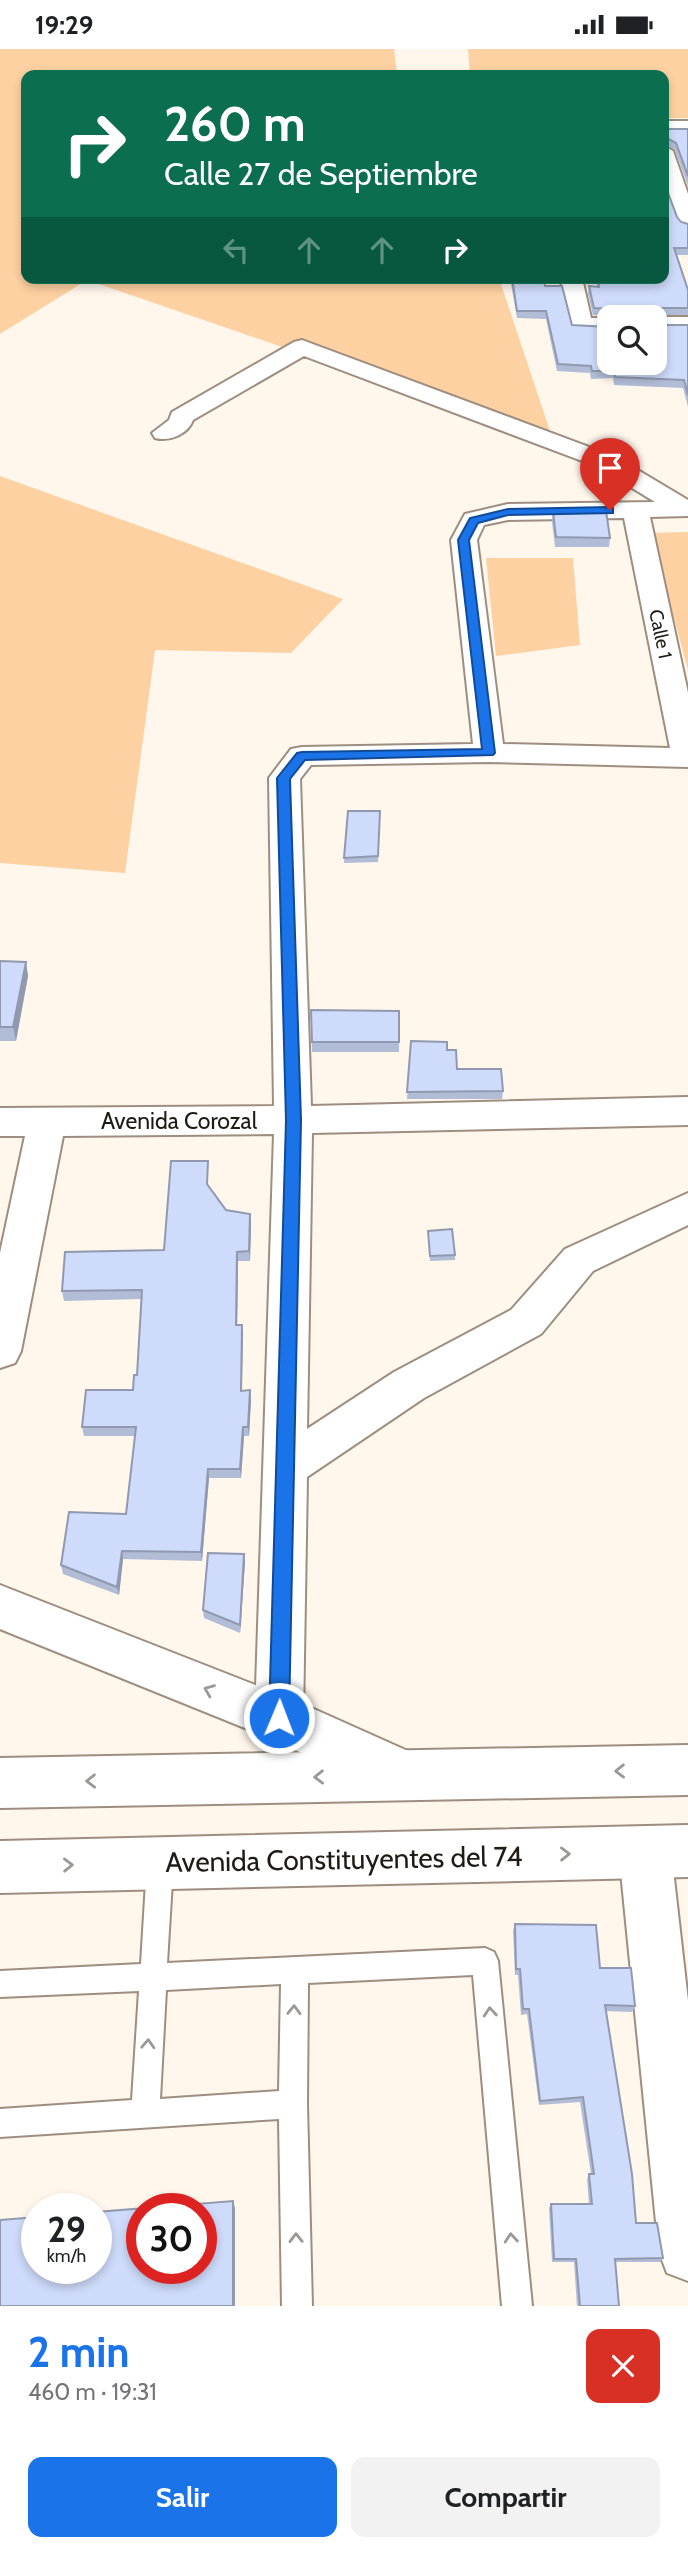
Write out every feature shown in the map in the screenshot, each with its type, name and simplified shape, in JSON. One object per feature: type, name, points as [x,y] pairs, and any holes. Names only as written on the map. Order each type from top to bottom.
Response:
[{"type":"street","points":[[669,127],[688,127]]},
{"type":"street","points":[[669,168],[687,220],[669,218]]},
{"type":"street","points":[[572,284],[581,325],[597,325]]},
{"type":"street","points":[[667,324],[688,324]]},
{"type":"street","points":[[164,433],[181,423],[181,417],[302,347],[607,462],[687,509]]},
{"type":"street","points":[[489,753],[464,540],[474,520],[508,512],[687,509]]},
{"type":"street","name":"Calle 1","points":[[635,510],[687,758]]},
{"type":"street","points":[[279,1718],[293,1120],[284,778],[302,756],[489,753],[687,758]]},
{"type":"street","name":"Avenida Corozal","points":[[0,1122],[293,1120],[688,1111]]},
{"type":"street","name":"Avenida Corozal","points":[[568,1114],[688,1132]]},
{"type":"street","points":[[0,1351],[47,1121]]},
{"type":"street","points":[[285,1468],[409,1385],[526,1322],[579,1260],[688,1207]]},
{"type":"street","points":[[0,1607],[279,1718],[406,1775]]},
{"type":"street","points":[[0,1783],[688,1770]]},
{"type":"street","points":[[666,1852],[688,2252]]},
{"type":"street","name":"Avenida Constituyentes del 74","points":[[0,1867],[666,1852]]},
{"type":"lane","points":[[145,2112],[160,1863]]},
{"type":"lane","points":[[0,1985],[485,1961],[517,2306]]},
{"type":"lane","points":[[295,1969],[293,2104],[297,2306]]},
{"type":"lane","points":[[0,2123],[293,2104]]},
{"type":"shaded area","points":[[0,49],[394,49],[396,70],[21,70],[21,284],[81,284],[0,334]]},
{"type":"shaded area","points":[[468,49],[688,49],[688,118],[669,118],[669,70],[470,70]]},
{"type":"shaded area","points":[[99,284],[501,284],[553,440]]},
{"type":"shaded area","points":[[0,476],[343,599],[291,653],[155,650],[125,873],[0,863]]},
{"type":"shaded area","points":[[688,532],[688,670],[651,533]]},
{"type":"shaded area","points":[[486,558],[573,558],[580,645],[496,656]]},
{"type":"building","points":[[669,129],[688,129],[688,176],[676,143],[669,139]]},
{"type":"building","points":[[669,195],[677,217],[688,224],[688,248],[674,248],[688,290],[688,308],[667,308],[667,305],[597,305],[597,308],[594,308],[589,286],[669,284]]},
{"type":"building","points":[[513,284],[562,286],[572,325],[597,326],[597,371],[592,371],[591,366],[558,364],[546,311],[517,311]]},
{"type":"building","points":[[667,325],[688,325],[688,395],[684,380],[615,377],[667,375]]},
{"type":"building","points":[[606,511],[610,538],[556,537],[553,512]]},
{"type":"building","points":[[348,811],[380,811],[378,856],[344,858]]},
{"type":"building","points":[[0,961],[26,962],[13,1027],[0,1027]]},
{"type":"building","points":[[311,1010],[399,1011],[399,1042],[312,1042]]},
{"type":"building","points":[[411,1041],[447,1042],[447,1050],[456,1050],[457,1069],[501,1069],[503,1091],[407,1092]]},
{"type":"building","points":[[171,1161],[208,1161],[207,1184],[226,1210],[250,1214],[249,1251],[237,1252],[236,1325],[242,1325],[241,1391],[250,1390],[248,1427],[243,1427],[240,1469],[208,1469],[201,1552],[122,1551],[117,1587],[61,1565],[69,1512],[126,1514],[136,1427],[82,1427],[86,1390],[133,1390],[134,1375],[137,1375],[142,1290],[62,1291],[65,1252],[164,1250]]},
{"type":"building","points":[[452,1229],[455,1255],[430,1256],[428,1231]]},
{"type":"building","points":[[208,1553],[244,1554],[240,1625],[203,1610]]},
{"type":"building","points":[[515,1924],[596,1925],[600,1968],[631,1968],[635,2006],[605,2005],[632,2174],[636,2223],[657,2223],[663,2258],[615,2259],[619,2306],[580,2306],[576,2259],[554,2259],[551,2204],[592,2204],[589,2174],[594,2174],[583,2097],[540,2101],[529,2009],[523,2009],[520,1969],[516,1969]]},
{"type":"building","points":[[233,2201],[233,2306],[0,2306],[0,2220],[21,2218],[21,2284],[112,2284],[112,2211],[126,2210],[126,2284],[217,2284],[217,2202]]},
{"type":"route","points":[[279,1718],[293,1120],[284,778],[302,756],[489,753],[464,540],[474,520],[508,512],[610,510]]}]
